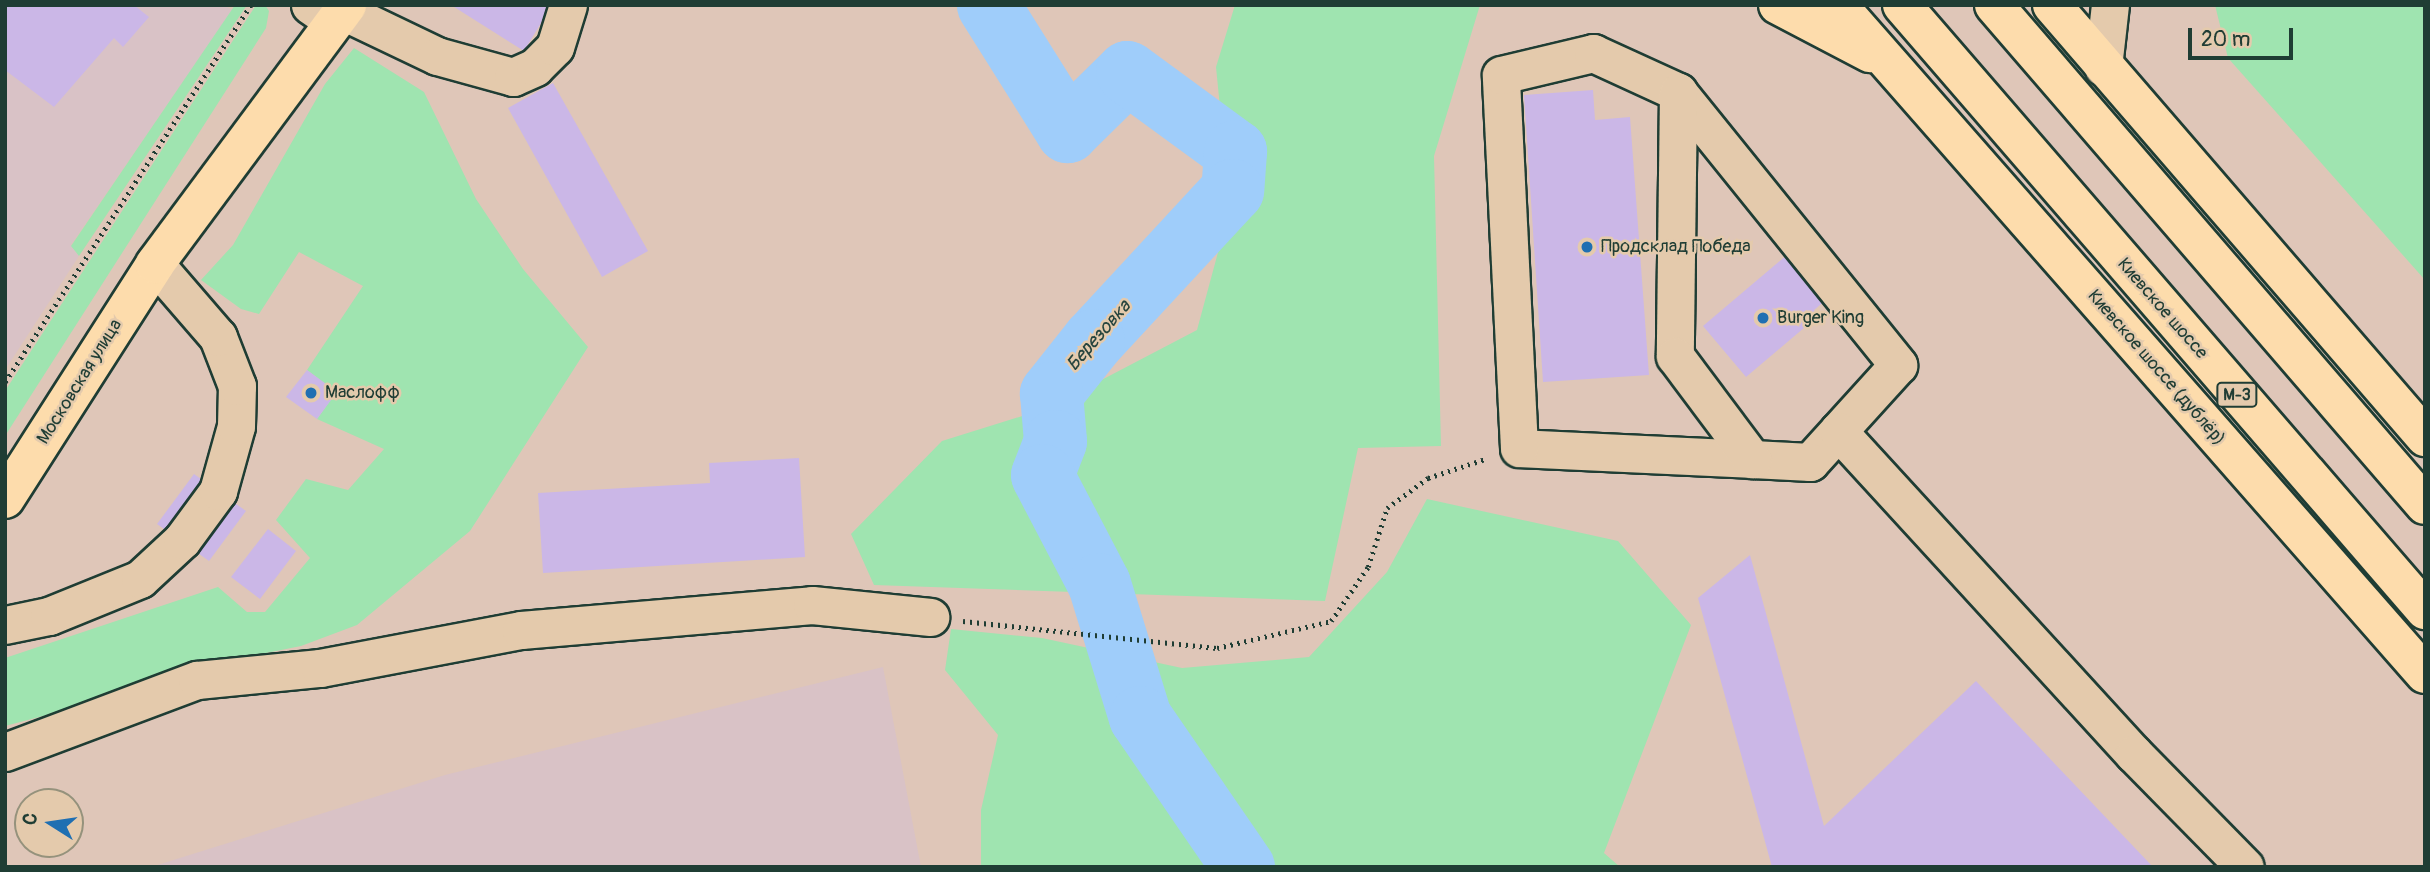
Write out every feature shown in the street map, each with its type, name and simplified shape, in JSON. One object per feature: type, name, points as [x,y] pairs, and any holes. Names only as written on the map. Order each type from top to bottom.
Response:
[{"type":"main road","points":[[1778,5],[1887,62]]},
{"type":"main road","name":"Киевское шоссе (дублёр)","points":[[1838,5],[2425,674]]},
{"type":"main road","name":"Киевское шоссе","points":[[1902,5],[2425,610]]},
{"type":"main road","points":[[1994,5],[2425,505]]},
{"type":"main road","points":[[2052,5],[2425,437]]},
{"type":"main road","name":"Московская улица","points":[[5,499],[155,264],[333,11]]},
{"type":"street","points":[[333,11],[437,56],[513,77],[535,67],[555,47],[568,5]]},
{"type":"street","points":[[2103,67],[2110,5]]},
{"type":"street","points":[[1593,53],[1678,92],[1899,365],[1810,462],[1519,448],[1502,75],[1593,53]]},
{"type":"street","points":[[1678,92],[1675,356],[1752,459]]},
{"type":"street","points":[[5,625],[49,616],[140,579],[182,540],[218,491],[236,426],[237,386],[218,337],[155,264]]},
{"type":"street","points":[[1838,431],[2134,754],[2245,867]]},
{"type":"street","points":[[5,752],[197,680],[320,668],[521,630],[812,605],[930,617]]},
{"type":"path","points":[[5,382],[251,5]]},
{"type":"path","points":[[930,617],[1217,648],[1331,621],[1368,567],[1387,508],[1428,478],[1519,448]]},
{"type":"shaded area","points":[[5,5],[224,5],[232,10],[71,245],[79,256],[5,370]]},
{"type":"shaded area","points":[[883,667],[921,867],[151,867],[445,775]]},
{"type":"green space","points":[[235,5],[247,5],[79,256],[71,246]]},
{"type":"green space","points":[[256,5],[265,5],[269,11],[266,28],[5,436],[5,391]]},
{"type":"green space","points":[[1235,5],[1480,5],[1434,156],[1441,446],[1358,448],[1325,601],[874,585],[851,534],[942,441],[1048,408],[1197,330],[1230,208],[1216,67]]},
{"type":"green space","points":[[2215,5],[2425,5],[2425,280],[2228,58]]},
{"type":"green space","points":[[354,48],[424,92],[476,199],[523,269],[588,347],[470,531],[357,625],[301,646],[188,669],[93,703],[5,726],[5,658],[218,587],[247,612],[265,612],[310,558],[276,520],[306,479],[348,490],[384,449],[317,419],[336,392],[307,370],[363,286],[299,252],[259,314],[241,309],[201,280],[233,245],[325,84]]},
{"type":"green space","points":[[1427,499],[1618,541],[1691,625],[1604,853],[1620,867],[981,867],[981,810],[998,735],[945,670],[951,629],[1042,638],[1182,668],[1309,657],[1387,572]]},
{"type":"building","points":[[5,5],[134,5],[149,17],[123,47],[114,38],[54,107],[5,70]]},
{"type":"building","points":[[451,5],[552,5],[524,51]]},
{"type":"building","points":[[553,83],[648,251],[602,277],[508,108]]},
{"type":"building","name":"Продсклад Победа","points":[[1593,90],[1595,120],[1630,117],[1649,375],[1543,382],[1524,95]]},
{"type":"building","points":[[1788,254],[1826,300],[1814,310],[1818,316],[1746,377],[1703,326]]},
{"type":"building","points":[[307,370],[337,392],[317,419],[286,397]]},
{"type":"building","points":[[799,458],[805,557],[543,573],[538,493],[710,483],[709,463]]},
{"type":"building","points":[[194,474],[246,511],[209,561],[157,524]]},
{"type":"building","points":[[268,529],[296,551],[260,599],[231,577]]},
{"type":"building","points":[[1750,555],[1824,826],[1976,681],[2153,867],[1772,867],[1698,598]]},
{"type":"waterway","name":"Березовка","points":[[988,5],[1067,131],[1127,72],[1235,151],[1232,190],[1093,340],[1051,393],[1055,441],[1042,475],[1099,584],[1140,717],[1243,867]]},
{"type":"place","name":"Продсклад Победа","points":[[1587,247]]},
{"type":"place","name":"Burger King","points":[[1763,318]]},
{"type":"place","name":"Маслофф","points":[[311,393]]}]
